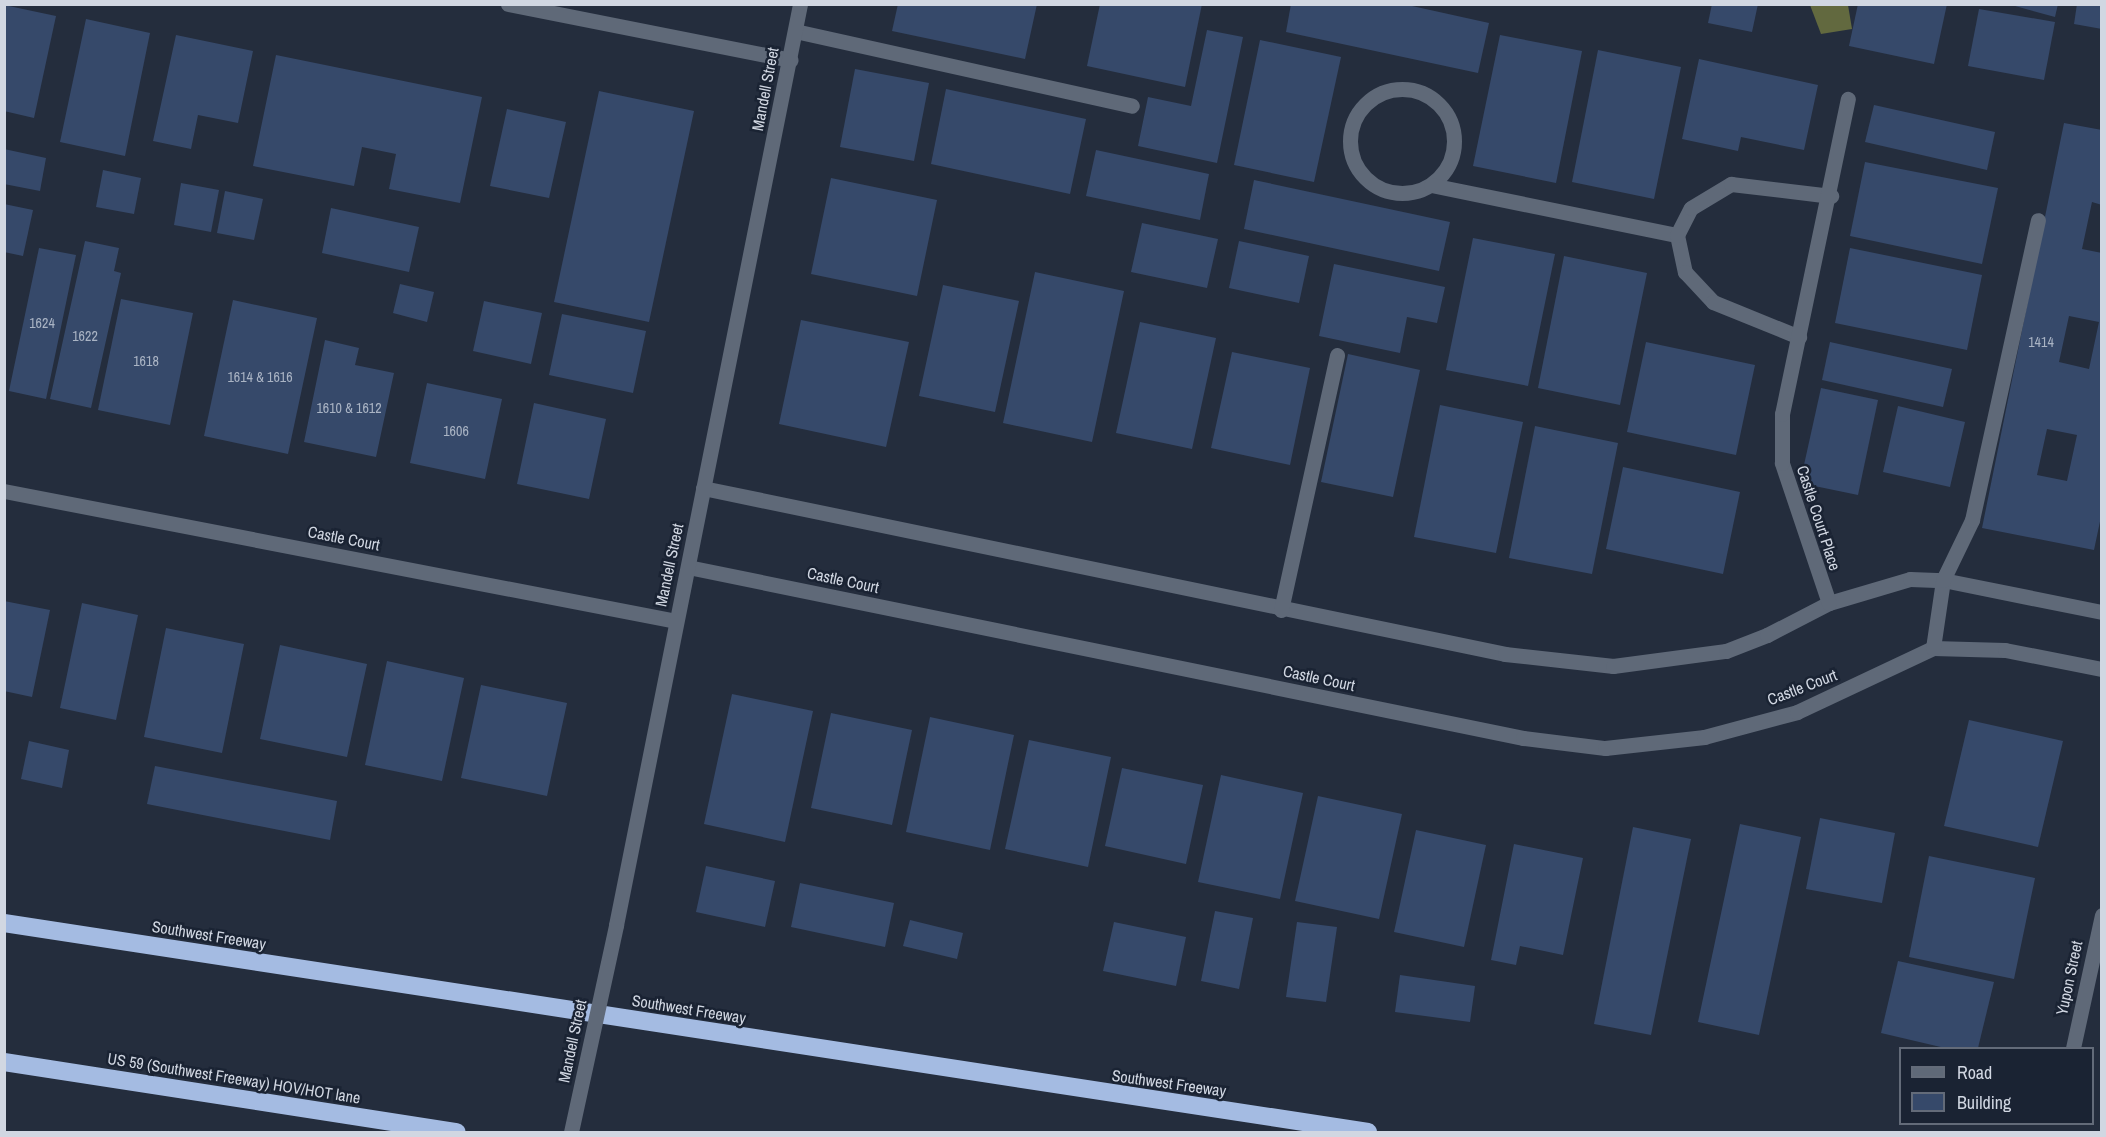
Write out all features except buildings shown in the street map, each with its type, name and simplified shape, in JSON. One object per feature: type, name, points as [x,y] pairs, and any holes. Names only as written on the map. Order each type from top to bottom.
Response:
[{"type":"highway","name":"Southwest Freeway","points":[[4,922],[1368,1132]]},
{"type":"highway","name":"US 59 (Southwest Freeway) HOV/HOT lane","points":[[4,1062],[457,1132]]},
{"type":"street","points":[[508,4],[790,60]]},
{"type":"street","name":"Mandell Street","points":[[571,1132],[616,925],[800,4]]},
{"type":"street","points":[[795,31],[1132,106]]},
{"type":"street","points":[[1431,184],[1444,173],[1455,142],[1445,110],[1433,98],[1401,88],[1369,100],[1350,130],[1350,147],[1365,179],[1397,194],[1431,184],[1677,235]]},
{"type":"street","name":"Castle Court Place","points":[[1829,603],[1782,463],[1782,414],[1831,196],[1848,99]]},
{"type":"street","points":[[1799,337],[1713,302],[1685,272],[1677,235],[1691,208],[1731,184],[1831,196]]},
{"type":"street","points":[[1933,648],[1943,580],[1972,520],[2038,220]]},
{"type":"street","points":[[1281,610],[1337,355]]},
{"type":"street","points":[[703,488],[1281,610],[1505,654],[1613,666],[1726,651],[1829,603],[1883,583],[1943,580],[2102,612]]},
{"type":"street","name":"Castle Court","points":[[4,491],[676,621]]},
{"type":"street","name":"Castle Court","points":[[688,567],[1524,738],[1605,748],[1704,737],[1797,712],[1933,648],[2005,650],[2102,669]]},
{"type":"street","name":"Yupon Street","points":[[2073,1047],[2102,915]]},
{"type":"shaded area","points":[[1810,5],[1848,5],[1852,29],[1821,34]]}]
